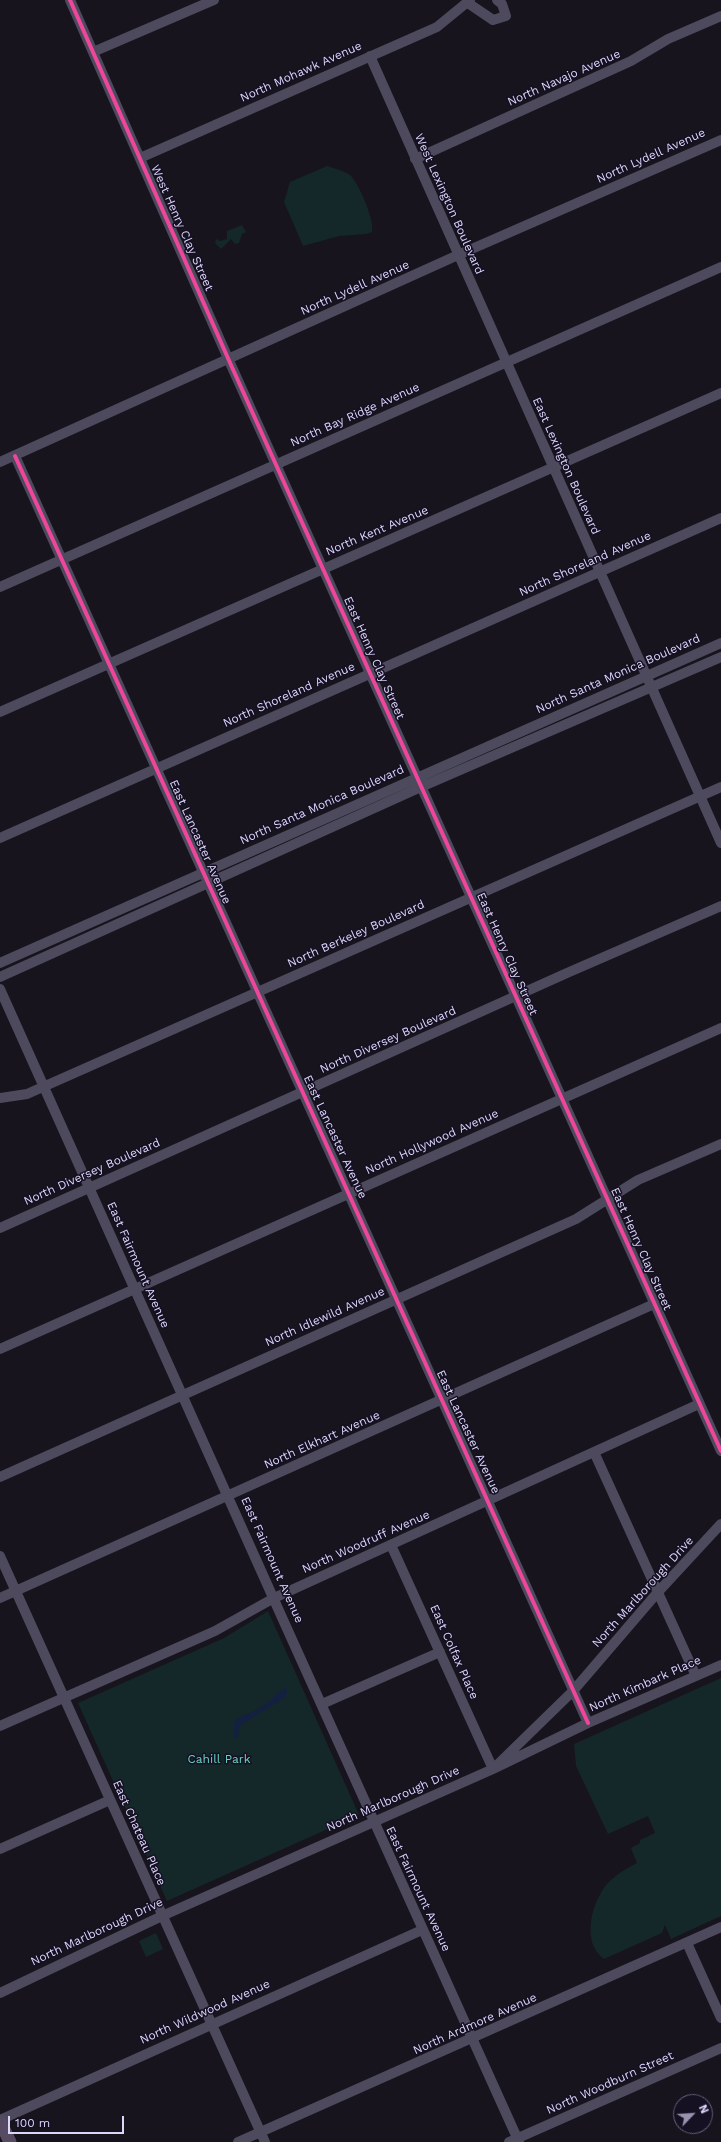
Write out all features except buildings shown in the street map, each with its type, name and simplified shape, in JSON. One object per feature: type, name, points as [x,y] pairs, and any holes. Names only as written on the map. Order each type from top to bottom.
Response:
[{"type":"main road","points":[[0,2120],[10,2142]]},
{"type":"street","name":"West Henry Clay Street","points":[[70,0],[276,464]]},
{"type":"street","points":[[93,52],[214,0]]},
{"type":"street","name":"North Mohawk Avenue","points":[[140,158],[437,27],[469,2],[493,20],[506,16],[502,4],[497,0]]},
{"type":"street","name":"North Navajo Avenue","points":[[415,159],[631,62],[668,39],[721,16]]},
{"type":"street","name":"West Lexington Boulevard","points":[[370,56],[506,363]]},
{"type":"street","name":"North Lydell Avenue","points":[[0,462],[458,255],[721,140]]},
{"type":"street","name":"North Bay Ridge Avenue","points":[[0,587],[721,266]]},
{"type":"street","name":"East Lexington Boulevard","points":[[506,363],[721,843]]},
{"type":"street","name":"North Kent Avenue","points":[[0,712],[721,393]]},
{"type":"street","name":"East Lancaster Avenue","points":[[15,456],[63,559],[257,993],[397,1299],[588,1724]]},
{"type":"street","name":"East Henry Clay Street","points":[[276,464],[721,1451]]},
{"type":"street","name":"North Shoreland Avenue","points":[[0,838],[721,518]]},
{"type":"street","name":"North Santa Monica Boulevard","points":[[0,963],[416,777],[721,643]]},
{"type":"street","name":"North Santa Monica Boulevard","points":[[0,977],[421,787],[721,658]]},
{"type":"street","name":"North Berkeley Boulevard","points":[[0,1098],[20,1096],[44,1087],[721,787]]},
{"type":"street","name":"North Diversey Boulevard","points":[[0,1228],[721,906]]},
{"type":"street","name":"East Fairmount Avenue","points":[[0,989],[229,1496],[422,1930],[473,2039],[515,2141]]},
{"type":"street","name":"North Hollywood Avenue","points":[[0,1349],[721,1028]]},
{"type":"street","name":"North Idlewild Avenue","points":[[0,1477],[576,1218],[607,1200],[614,1193],[638,1180],[721,1145]]},
{"type":"street","name":"North Elkhart Avenue","points":[[0,1598],[442,1401],[654,1304]]},
{"type":"street","name":"North Woodruff Avenue","points":[[0,1726],[215,1631],[274,1598],[700,1404]]},
{"type":"street","points":[[594,1452],[696,1676]]},
{"type":"street","name":"North Marlborough Drive","points":[[0,1993],[162,1916],[493,1769],[573,1691],[658,1592],[721,1524]]},
{"type":"street","name":"East Colfax Place","points":[[391,1545],[493,1769]]},
{"type":"street","name":"East Chateau Place","points":[[0,1556],[265,2142]]},
{"type":"street","points":[[322,1704],[440,1652]]},
{"type":"street","name":"North Kimbark Place","points":[[493,1769],[588,1724],[721,1665]]},
{"type":"street","points":[[0,1849],[110,1800]]},
{"type":"street","name":"North Ardmore Avenue","points":[[238,2142],[721,1928]]},
{"type":"street","name":"North Wildwood Avenue","points":[[0,2120],[422,1930]]},
{"type":"street","points":[[686,1943],[721,2018]]},
{"type":"street","name":"North Woodburn Street","points":[[515,2141],[721,2048]]},
{"type":"green space","points":[[327,166],[345,172],[354,179],[369,211],[372,232],[366,234],[339,236],[303,246],[284,202],[290,182]]},
{"type":"green space","points":[[242,225],[246,232],[242,234],[239,243],[235,244],[231,239],[221,249],[215,243],[216,239],[220,241],[227,239],[227,231]]},
{"type":"green space","name":"Cahill Park","points":[[268,1611],[359,1815],[167,1901],[78,1703],[224,1638]]},
{"type":"green space","points":[[721,1678],[721,1916],[671,1939],[665,1925],[662,1933],[604,1959],[597,1952],[591,1933],[593,1912],[597,1901],[601,1892],[610,1881],[621,1872],[637,1863],[631,1848],[640,1843],[640,1840],[655,1833],[648,1816],[608,1834],[576,1766],[574,1744]]},
{"type":"green space","points":[[156,1933],[163,1949],[146,1957],[139,1941]]},
{"type":"water","points":[[286,1687],[286,1697],[239,1726],[238,1738],[234,1738],[234,1721],[253,1712],[270,1701]]},
{"type":"cycle path","points":[[70,0],[231,365],[721,1451]]},
{"type":"cycle path","points":[[15,456],[588,1723]]}]
